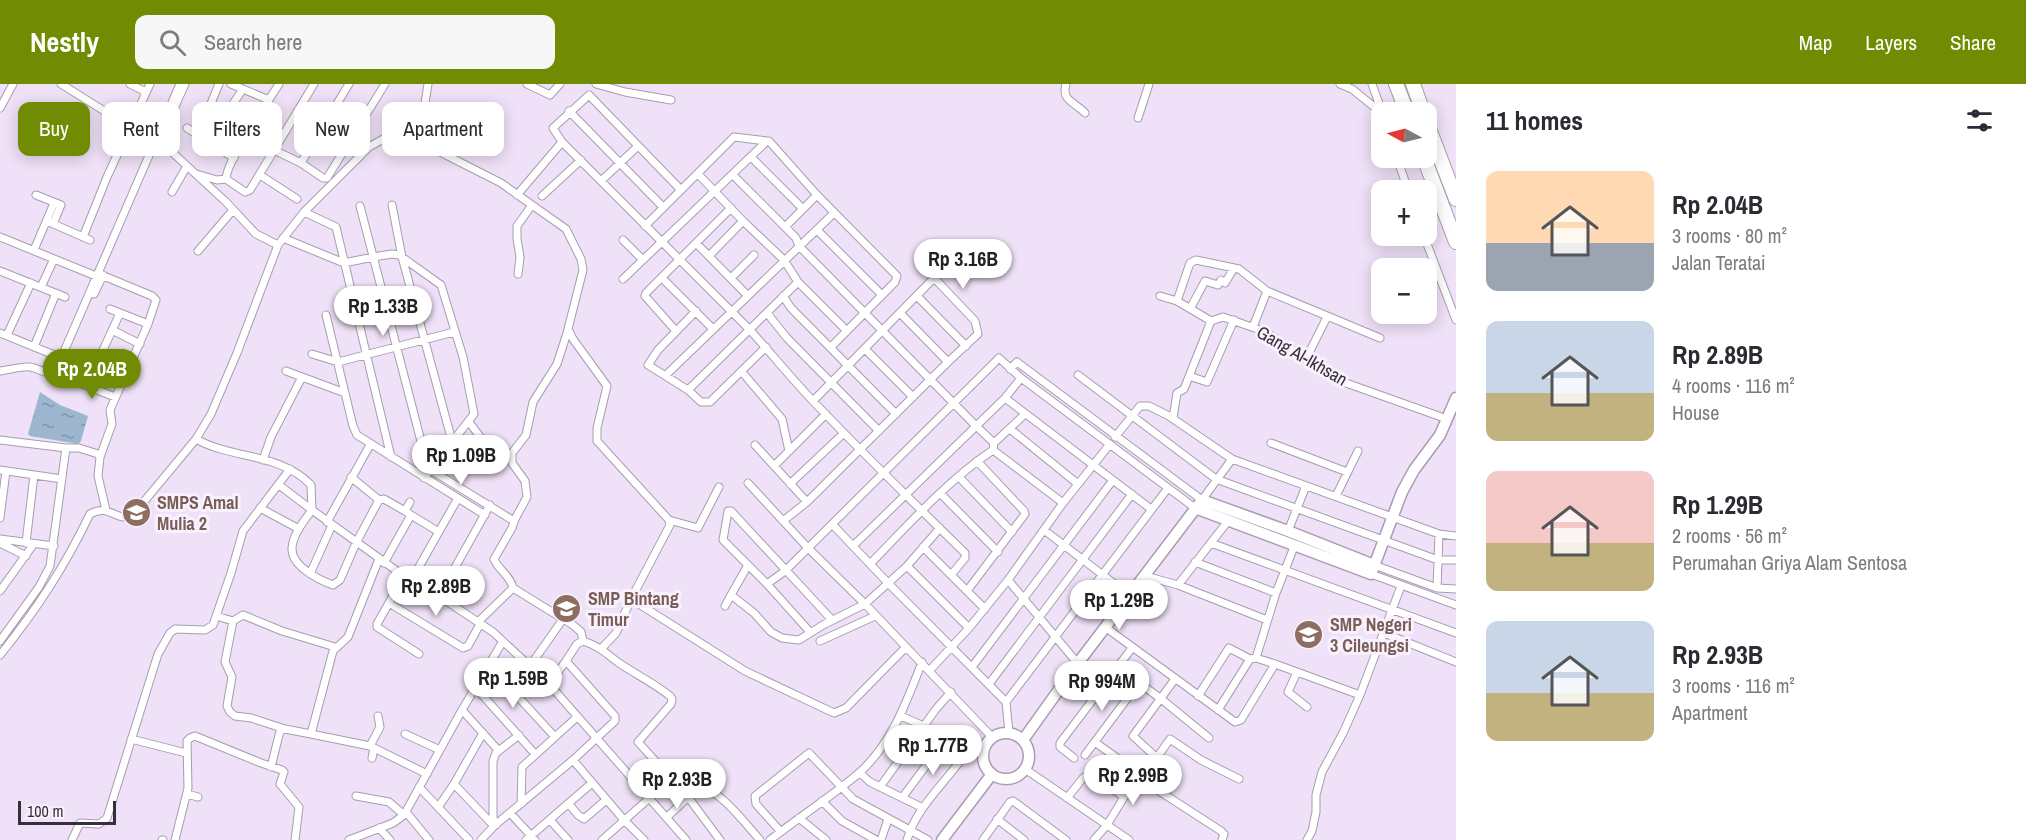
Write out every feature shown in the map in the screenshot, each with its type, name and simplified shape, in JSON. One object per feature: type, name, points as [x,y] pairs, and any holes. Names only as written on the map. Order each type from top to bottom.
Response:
[{"type":"highway","points":[[1396,84],[1403,102]]},
{"type":"highway","points":[[1413,84],[1420,102]]},
{"type":"highway","points":[[1437,150],[1456,199]]},
{"type":"highway","points":[[1428,168],[1456,242]]},
{"type":"street","points":[[0,108],[13,84]]},
{"type":"street","points":[[61,84],[102,110]]},
{"type":"street","points":[[130,84],[146,92]]},
{"type":"street","points":[[142,102],[150,84]]},
{"type":"street","points":[[173,102],[180,84]]},
{"type":"street","points":[[176,102],[185,84]]},
{"type":"street","points":[[231,84],[269,100]]},
{"type":"street","points":[[226,179],[227,171],[234,158],[279,84]]},
{"type":"street","points":[[282,137],[314,84]]},
{"type":"street","points":[[301,163],[349,84]]},
{"type":"street","points":[[282,154],[323,178],[328,177],[385,84]]},
{"type":"street","points":[[425,102],[428,84]]},
{"type":"street","points":[[527,84],[550,95],[560,84]]},
{"type":"street","points":[[596,84],[671,100]]},
{"type":"street","points":[[1066,84],[1065,97],[1085,113]]},
{"type":"street","points":[[1138,118],[1149,84]]},
{"type":"street","points":[[1340,84],[1352,89],[1371,104]]},
{"type":"street","points":[[1372,84],[1378,102]]},
{"type":"street","points":[[211,102],[216,85]]},
{"type":"street","points":[[234,102],[243,89]]},
{"type":"street","points":[[681,190],[589,95],[569,111],[553,129],[562,142],[749,329],[782,368],[844,433],[966,554],[951,575]]},
{"type":"street","points":[[569,111],[663,207]]},
{"type":"street","points":[[187,128],[192,131]]},
{"type":"street","points":[[645,226],[734,137],[772,142],[834,213],[896,273],[895,282],[831,347]]},
{"type":"street","points":[[0,655],[36,610],[55,580],[90,514],[106,510],[126,518],[132,516],[196,439],[211,414],[237,353],[280,241],[304,212],[369,147],[382,140]]},
{"type":"street","points":[[623,279],[767,141]]},
{"type":"street","points":[[517,195],[562,142]]},
{"type":"street","points":[[601,181],[638,146]]},
{"type":"street","points":[[50,223],[86,238],[119,156]]},
{"type":"street","points":[[0,371],[27,367],[47,374],[53,373],[61,358],[64,358],[130,199],[134,198],[151,156]]},
{"type":"street","points":[[176,156],[256,234],[344,263],[392,254],[402,257],[441,285],[453,332],[463,357],[474,414],[424,478]]},
{"type":"street","points":[[196,174],[217,180],[226,179],[247,192],[271,156]]},
{"type":"street","points":[[446,156],[501,183],[562,225],[581,259],[583,274],[557,364],[533,402],[526,435],[511,454],[512,463],[524,479],[527,498],[494,559],[512,582],[513,588],[579,630],[583,640],[602,648],[620,664],[654,683],[672,699],[671,704],[638,742],[688,797],[720,840]]},
{"type":"street","points":[[751,157],[803,209]]},
{"type":"street","points":[[542,196],[581,160]]},
{"type":"street","points":[[172,192],[187,166]]},
{"type":"street","points":[[698,174],[784,260],[798,282],[847,331]]},
{"type":"street","points":[[260,175],[297,199]]},
{"type":"street","points":[[733,175],[796,238],[799,246],[994,447],[1064,503]]},
{"type":"street","points":[[34,250],[61,205],[36,195]]},
{"type":"street","points":[[785,227],[817,195]]},
{"type":"street","points":[[392,205],[402,257],[452,441]]},
{"type":"street","points":[[360,206],[424,453],[431,470],[514,521]]},
{"type":"street","points":[[518,274],[520,261],[517,226],[532,206]]},
{"type":"street","points":[[676,331],[645,296],[646,293],[731,208]]},
{"type":"street","points":[[198,252],[233,210]]},
{"type":"street","points":[[304,212],[335,226],[390,457]]},
{"type":"street","points":[[666,375],[834,213]]},
{"type":"street","points":[[709,256],[743,221]]},
{"type":"street","points":[[817,230],[882,295]]},
{"type":"street","points":[[0,237],[155,298],[155,305],[148,324],[110,413],[112,424],[100,457],[98,474],[106,510]]},
{"type":"street","points":[[622,240],[643,260]]},
{"type":"street","points":[[696,243],[748,296]]},
{"type":"street","points":[[1428,246],[1456,320]]},
{"type":"street","points":[[731,278],[754,255]]},
{"type":"street","points":[[41,287],[54,260]]},
{"type":"street","points":[[1177,301],[1191,261],[1196,260],[1244,272],[1267,291],[1380,338]]},
{"type":"street","points":[[1190,309],[1205,281],[1218,285],[1221,280],[1225,283],[1234,268]]},
{"type":"street","points":[[1,274],[65,297]]},
{"type":"street","points":[[662,278],[713,329]]},
{"type":"street","points":[[783,521],[807,502],[978,334],[978,326],[937,281],[932,280],[813,401]]},
{"type":"street","points":[[688,390],[798,282]]},
{"type":"street","points":[[31,283],[4,334],[61,358]]},
{"type":"street","points":[[1253,327],[1267,291]]},
{"type":"street","points":[[34,347],[56,294]]},
{"type":"street","points":[[783,296],[791,308],[896,414]]},
{"type":"street","points":[[917,296],[966,346]]},
{"type":"street","points":[[1160,296],[1177,301],[1211,321],[1184,391],[1177,393],[1173,418]]},
{"type":"street","points":[[110,309],[148,324]]},
{"type":"street","points":[[696,312],[648,363],[649,367],[666,375],[701,402],[709,403],[766,347]]},
{"type":"street","points":[[87,385],[120,313]]},
{"type":"street","points":[[767,313],[787,338],[879,431]]},
{"type":"street","points":[[900,313],[948,362]]},
{"type":"street","points":[[326,315],[355,432],[370,445],[485,515]]},
{"type":"street","name":"Gang Al-Ikhsan","points":[[1211,321],[1223,317],[1269,333],[1306,359],[1356,387],[1447,419]]},
{"type":"street","points":[[1306,359],[1327,317]]},
{"type":"street","points":[[1189,376],[1208,382],[1234,320]]},
{"type":"street","points":[[112,330],[140,344]]},
{"type":"street","points":[[568,330],[608,386],[597,428],[598,442],[669,520],[698,528],[718,487]]},
{"type":"street","points":[[312,354],[338,362],[453,332]]},
{"type":"street","points":[[865,349],[912,397]]},
{"type":"street","points":[[768,584],[785,571],[999,358],[1021,378],[1168,488],[1228,521],[1294,547],[1437,588],[1456,588]]},
{"type":"street","points":[[1010,369],[1017,362],[1115,436],[1198,504],[1288,531],[1373,570],[1401,586],[1456,605]]},
{"type":"street","points":[[286,371],[345,393]]},
{"type":"street","points":[[742,372],[782,419],[789,451]]},
{"type":"street","points":[[1078,375],[1216,479],[1438,560],[1456,560]]},
{"type":"street","points":[[263,460],[302,377]]},
{"type":"street","points":[[854,545],[1005,398],[1021,378]]},
{"type":"street","points":[[77,382],[115,397]]},
{"type":"street","points":[[1005,398],[1151,509]]},
{"type":"street","points":[[1373,570],[1409,478],[1440,435],[1456,398]]},
{"type":"street","points":[[1115,436],[1140,406],[1145,405],[1173,418],[1232,459],[1439,534],[1456,536]]},
{"type":"street","points":[[774,466],[826,414]]},
{"type":"street","points":[[871,563],[923,510],[994,447],[1025,414]]},
{"type":"street","points":[[469,422],[483,442]]},
{"type":"street","points":[[1010,429],[1078,484]]},
{"type":"street","points":[[790,484],[844,433]]},
{"type":"street","points":[[196,439],[290,470],[310,485],[312,510],[299,530],[292,547],[293,555],[310,574],[329,583],[336,584],[340,580],[356,543],[379,500]]},
{"type":"street","points":[[0,440],[79,448],[96,453],[100,457]]},
{"type":"street","points":[[1271,443],[1347,472]]},
{"type":"street","points":[[930,670],[985,609],[1110,444]]},
{"type":"street","points":[[310,574],[351,477],[370,445]]},
{"type":"street","points":[[755,445],[807,502]]},
{"type":"street","points":[[0,641],[48,572],[54,546],[66,448]]},
{"type":"street","points":[[1336,496],[1358,451]]},
{"type":"street","points":[[1023,740],[1078,663],[1232,459]]},
{"type":"street","points":[[967,591],[1024,516],[1024,511],[977,461]]},
{"type":"street","points":[[72,840],[80,822],[99,824],[105,820],[158,654],[170,633],[179,627],[208,629],[213,625],[243,531],[290,470]]},
{"type":"street","points":[[0,518],[3,471],[62,479]]},
{"type":"street","points":[[0,591],[26,556],[29,544],[34,475]]},
{"type":"street","points":[[351,477],[379,500],[384,499],[439,532]]},
{"type":"street","points":[[959,477],[1012,532]]},
{"type":"street","points":[[972,667],[1113,480]]},
{"type":"street","points":[[748,483],[807,548],[930,670],[992,737]]},
{"type":"street","points":[[279,485],[382,561],[493,632],[549,684],[686,840]]},
{"type":"street","points":[[1288,531],[1306,486]]},
{"type":"street","points":[[1006,702],[1168,488]]},
{"type":"street","points":[[941,494],[998,552]]},
{"type":"street","points":[[989,684],[1132,494]]},
{"type":"street","points":[[419,654],[377,627],[389,603],[439,532],[458,498]]},
{"type":"street","points":[[216,616],[233,621],[243,615],[282,631],[335,647],[343,643],[408,513],[410,502]]},
{"type":"street","points":[[439,596],[490,505]]},
{"type":"street","points":[[260,508],[299,530]]},
{"type":"street","points":[[810,632],[768,584],[723,540],[729,511],[832,620]]},
{"type":"street","points":[[602,648],[616,633],[631,599],[670,526],[669,520]]},
{"type":"street","points":[[1178,585],[1228,521]]},
{"type":"street","points":[[832,524],[1006,702],[1009,733]]},
{"type":"street","points":[[731,595],[754,613],[777,636],[798,640],[865,604],[907,566],[940,528]]},
{"type":"street","points":[[1044,530],[1130,595]]},
{"type":"street","points":[[1437,588],[1439,534]]},
{"type":"street","points":[[0,541],[54,546]]},
{"type":"street","points":[[0,541],[26,556]]},
{"type":"street","points":[[1211,543],[1456,633]]},
{"type":"street","points":[[923,547],[985,609]]},
{"type":"street","points":[[1218,710],[1253,659],[1294,547]]},
{"type":"street","points":[[1195,562],[1276,593]]},
{"type":"street","points":[[725,606],[748,565]]},
{"type":"street","points":[[907,566],[969,628]]},
{"type":"street","points":[[1145,576],[1178,585],[1268,620]]},
{"type":"street","points":[[1008,580],[1078,663],[1105,684]]},
{"type":"street","points":[[1307,840],[1312,831],[1316,795],[1322,772],[1360,694],[1401,586]]},
{"type":"street","points":[[389,603],[463,648],[468,646],[479,623],[513,588]]},
{"type":"street","points":[[631,599],[745,671],[837,713],[846,708],[906,647]]},
{"type":"street","points":[[820,641],[875,616]]},
{"type":"street","points":[[530,666],[563,619]]},
{"type":"street","points":[[233,621],[225,662],[232,677],[227,706],[235,716],[372,747],[427,774]]},
{"type":"street","points":[[1105,627],[1233,721],[1240,721],[1275,664]]},
{"type":"street","points":[[1384,633],[1456,662]]},
{"type":"street","points":[[549,684],[577,644],[583,640]]},
{"type":"street","points":[[353,839],[393,823],[405,813],[503,641]]},
{"type":"street","points":[[311,734],[335,647]]},
{"type":"street","points":[[1074,758],[1060,747],[1060,743],[1131,648]]},
{"type":"street","points":[[1198,696],[1228,648],[1253,659],[1275,664],[1360,694]]},
{"type":"street","points":[[481,840],[614,723],[615,716],[566,661]]},
{"type":"street","points":[[770,840],[860,772],[873,757],[902,716],[922,662]]},
{"type":"street","points":[[489,665],[555,737]]},
{"type":"street","points":[[1117,667],[1209,738]]},
{"type":"street","points":[[1297,672],[1288,692],[1307,707]]},
{"type":"street","points":[[1157,758],[1133,736],[1175,679]]},
{"type":"street","points":[[1085,755],[1138,684]]},
{"type":"street","points":[[476,688],[535,754]]},
{"type":"street","points":[[880,787],[951,692]]},
{"type":"street","points":[[462,710],[499,751]]},
{"type":"street","points":[[372,758],[372,747],[380,728],[378,716]]},
{"type":"street","points":[[902,716],[935,731],[962,755],[923,808],[907,840]]},
{"type":"street","points":[[521,804],[522,767],[577,717]]},
{"type":"street","points":[[271,766],[278,734],[285,729]]},
{"type":"street","points":[[439,806],[483,733]]},
{"type":"street","points":[[1009,733],[1023,740],[1029,754],[1024,769],[1017,776],[1007,778],[992,774],[984,762],[983,755],[987,742],[992,737],[1009,733]]},
{"type":"street","points":[[405,734],[440,750]]},
{"type":"street","points":[[495,826],[493,761],[499,751],[519,735]]},
{"type":"street","points":[[175,840],[187,794],[188,739],[197,736],[283,771],[280,784],[299,807],[295,840]]},
{"type":"street","points":[[131,739],[186,753]]},
{"type":"street","points":[[1094,840],[1107,825],[1124,797],[1172,739],[1201,760],[1239,779]]},
{"type":"street","points":[[902,798],[945,740]]},
{"type":"street","points":[[1096,742],[1140,777],[1221,831],[1224,834],[1222,840]]},
{"type":"street","points":[[781,832],[754,799],[809,753],[856,802],[928,840]]},
{"type":"street","points":[[573,760],[642,840]]},
{"type":"street","points":[[1024,769],[1129,840]]},
{"type":"street","points":[[860,772],[870,782],[923,808]]},
{"type":"street","points":[[942,840],[992,774]]},
{"type":"street","points":[[1067,798],[1088,775],[1096,777],[1124,797]]},
{"type":"street","points":[[602,840],[670,779]]},
{"type":"street","points":[[511,814],[531,839],[592,783]]},
{"type":"street","points":[[454,784],[495,826]]},
{"type":"street","points":[[419,787],[469,840]]},
{"type":"street","points":[[667,817],[700,788],[720,796],[760,840]]},
{"type":"street","points":[[187,794],[198,797]]},
{"type":"street","points":[[356,796],[389,802],[405,813],[429,840]]},
{"type":"street","points":[[569,804],[584,819],[606,800]]},
{"type":"street","points":[[822,801],[842,821],[876,840]]},
{"type":"street","points":[[983,840],[1010,802],[1014,802],[1066,840]]},
{"type":"street","points":[[800,818],[822,839]]},
{"type":"street","points":[[881,840],[888,819]]},
{"type":"street","points":[[997,819],[1018,838]]},
{"type":"street","points":[[550,820],[568,840]]},
{"type":"street","points":[[379,828],[390,840]]},
{"type":"water","points":[[40,392],[60,405],[88,416],[81,441],[78,444],[28,434]]},
{"type":"place","name":"SMPS Amal Mulia 2","points":[[136,513]]},
{"type":"place","name":"SMP Bintang Timur","points":[[567,609]]},
{"type":"place","name":"SMP Negeri 3 Cileungsi","points":[[1309,635]]}]
